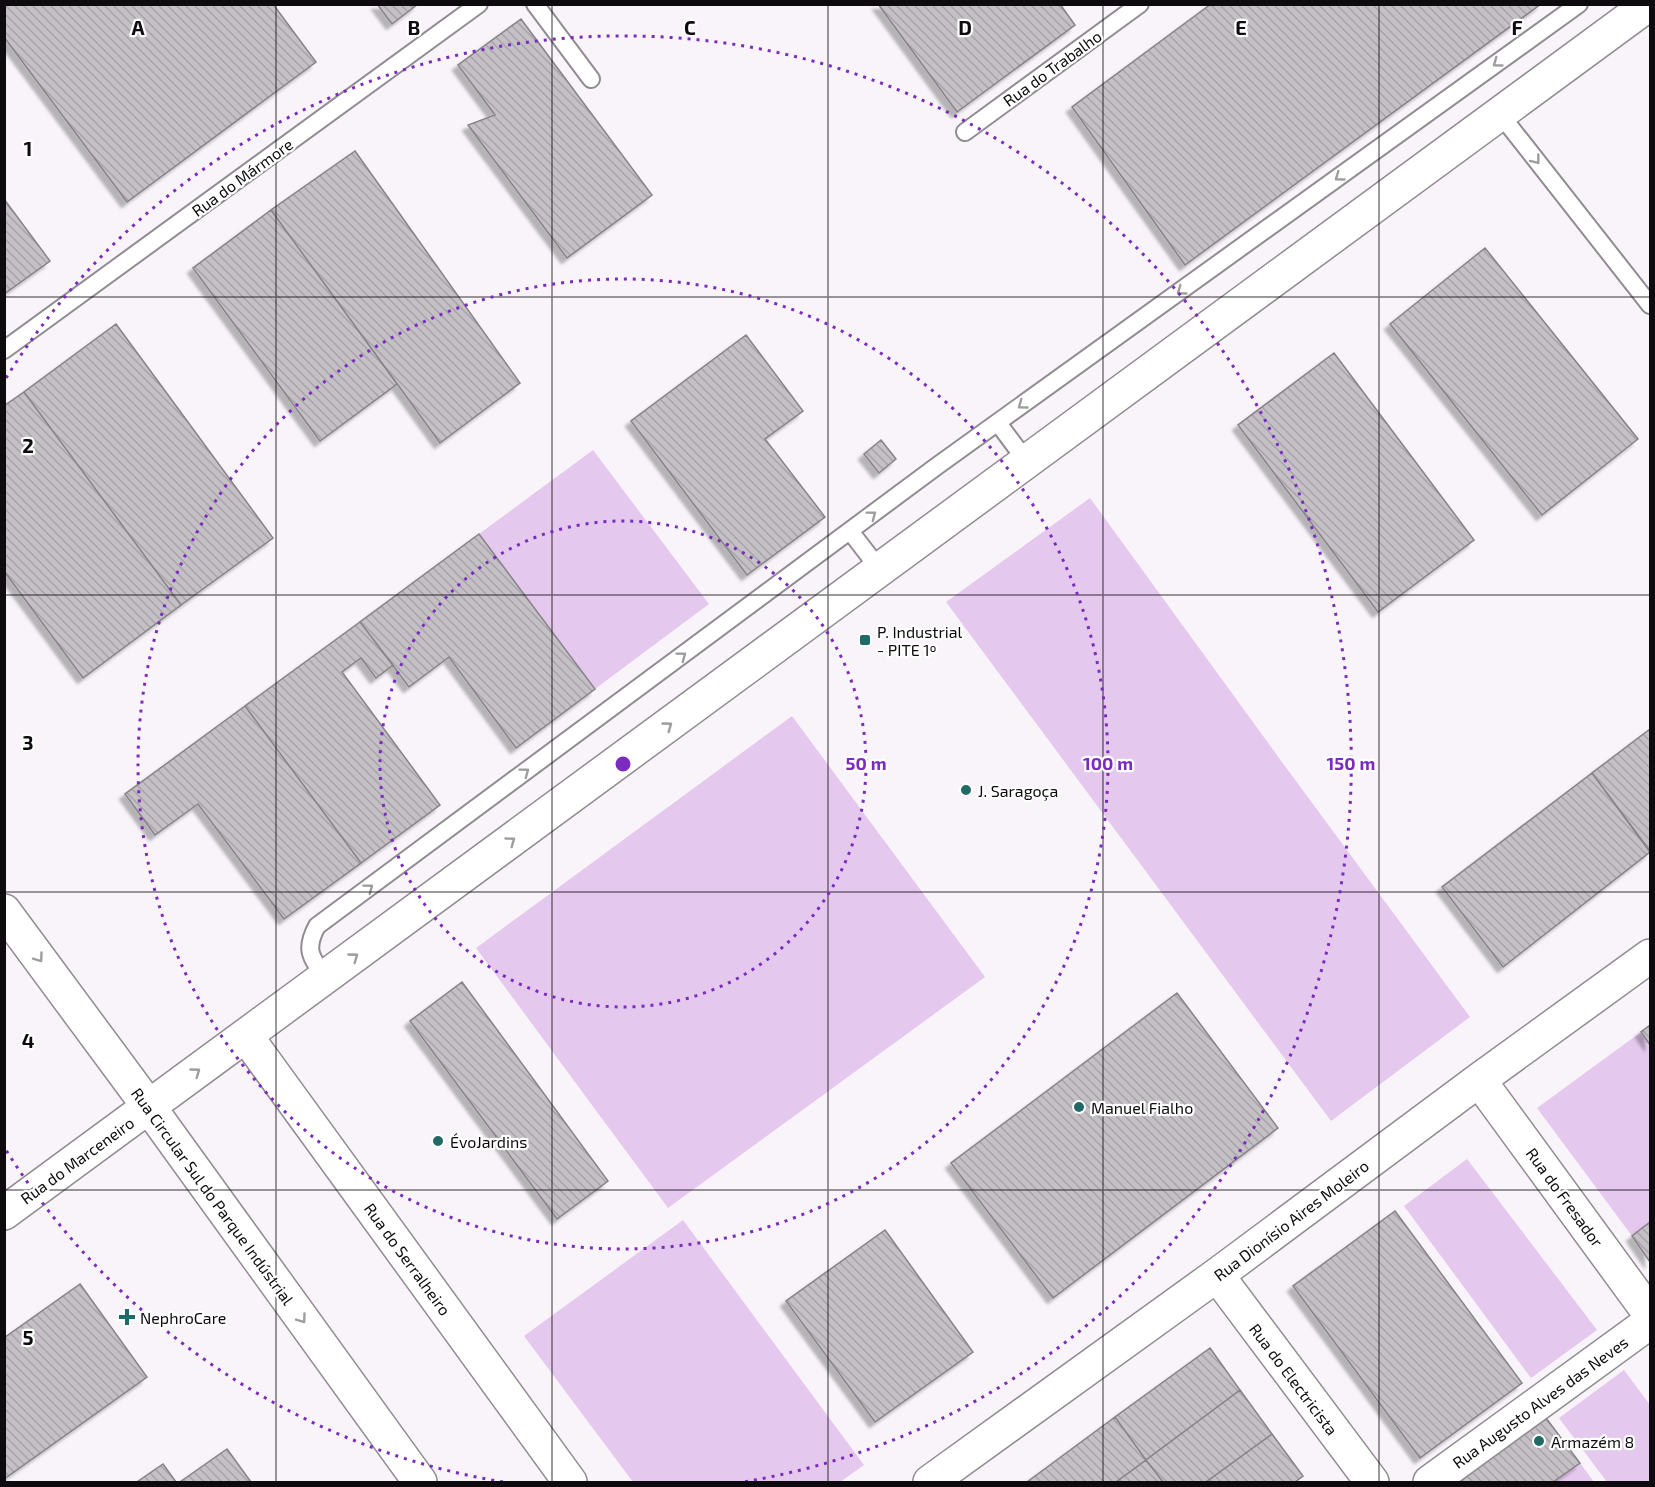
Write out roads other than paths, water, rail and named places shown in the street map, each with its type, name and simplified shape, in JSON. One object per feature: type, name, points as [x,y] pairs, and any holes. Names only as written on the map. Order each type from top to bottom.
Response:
[{"type":"street","name":"Rua do Marceneiro","points":[[4,1213],[1500,114],[1649,7]]},
{"type":"street","name":"Rua Circular Sul do Parque Indústrial","points":[[4,910],[420,1482]]},
{"type":"street","name":"Rua Dionísio Aires Moleiro","points":[[949,1477],[1479,1080],[1650,956]]},
{"type":"street","name":"Rua do Serralheiro","points":[[246,1036],[570,1482]]},
{"type":"street","name":"Rua do Fresador","points":[[1479,1080],[1650,1314]]},
{"type":"street","name":"Rua do Electricista","points":[[1217,1275],[1372,1482]]},
{"type":"street","name":"Rua Augusto Alves das Neves","points":[[1430,1482],[1650,1322]]},
{"type":"lane","name":"Rua do Mármore","points":[[4,350],[479,4]]},
{"type":"lane","points":[[535,4],[591,79]]},
{"type":"lane","name":"Rua do Trabalho","points":[[965,132],[1140,4]]},
{"type":"lane","points":[[326,978],[313,961],[310,949],[311,937],[317,926],[850,531],[1579,4]]},
{"type":"lane","points":[[1500,114],[1650,305]]},
{"type":"lane","points":[[998,423],[1027,462]]},
{"type":"lane","points":[[850,531],[880,570]]},
{"type":"place","name":"P. Industrial - PITE 1º","points":[[865,640]]},
{"type":"place","name":"J. Saragoça","points":[[966,790]]},
{"type":"place","name":"Manuel Fialho","points":[[1079,1107]]},
{"type":"place","name":"ÉvoJardins","points":[[438,1141]]},
{"type":"place","name":"NephroCare","points":[[127,1317]]},
{"type":"place","name":"Armazém 8","points":[[1539,1441]]}]
